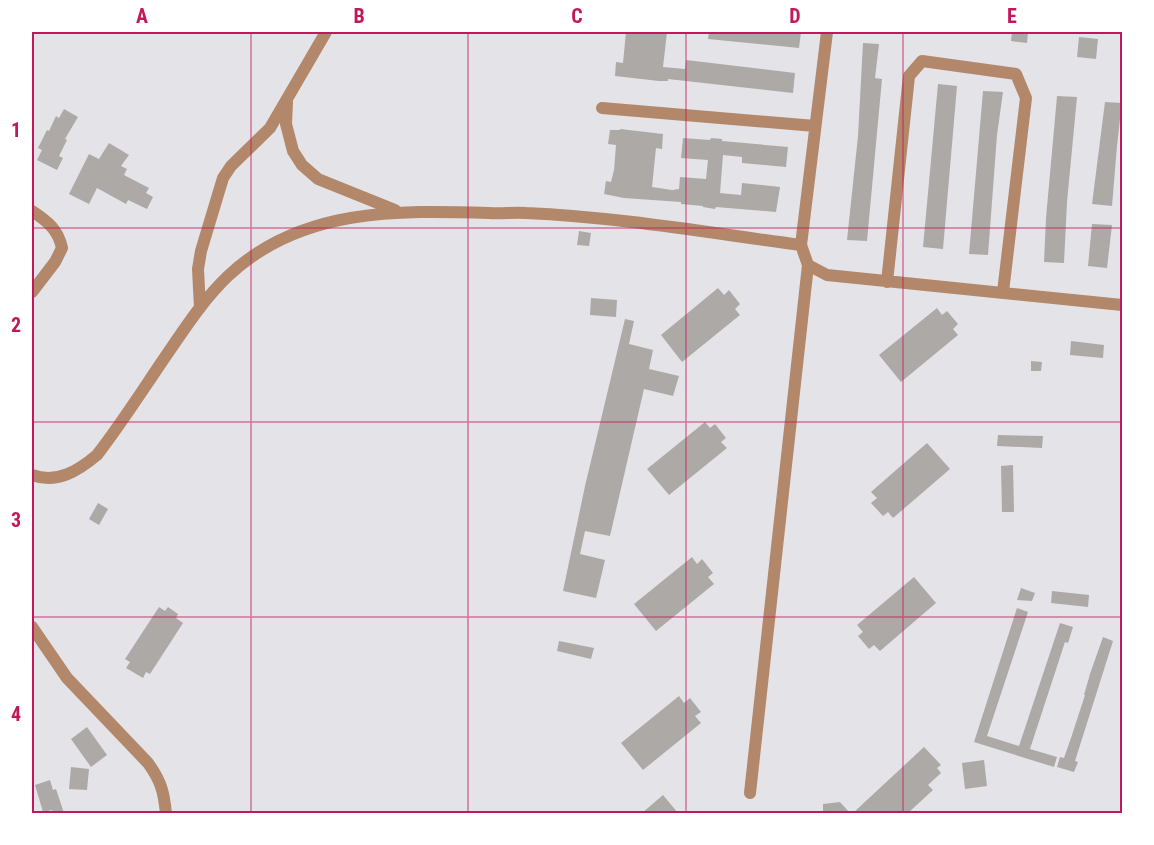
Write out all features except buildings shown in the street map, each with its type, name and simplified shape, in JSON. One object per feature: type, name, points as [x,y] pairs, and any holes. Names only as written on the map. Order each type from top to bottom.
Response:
[{"type":"street","points":[[200,308],[199,260],[223,178],[243,154],[264,136],[326,32]]},
{"type":"street","points":[[750,793],[808,265],[801,245],[827,32]]},
{"type":"street","points":[[887,282],[909,76],[922,61],[1016,74],[1026,98],[1003,292]]},
{"type":"street","points":[[288,98],[286,124],[293,151],[302,165],[318,179],[399,212]]},
{"type":"street","points":[[602,108],[815,126]]},
{"type":"street","points":[[32,211],[48,221],[57,231],[62,248],[56,262],[32,292]]},
{"type":"street","points":[[32,476],[49,479],[60,477],[76,471],[97,455],[200,308],[230,274],[278,241],[316,225],[357,216],[399,212],[524,213],[578,217],[801,245]]},
{"type":"street","points":[[808,265],[827,275],[1122,305]]},
{"type":"street","points":[[32,627],[67,678],[148,763],[159,778],[165,798],[166,813]]}]
